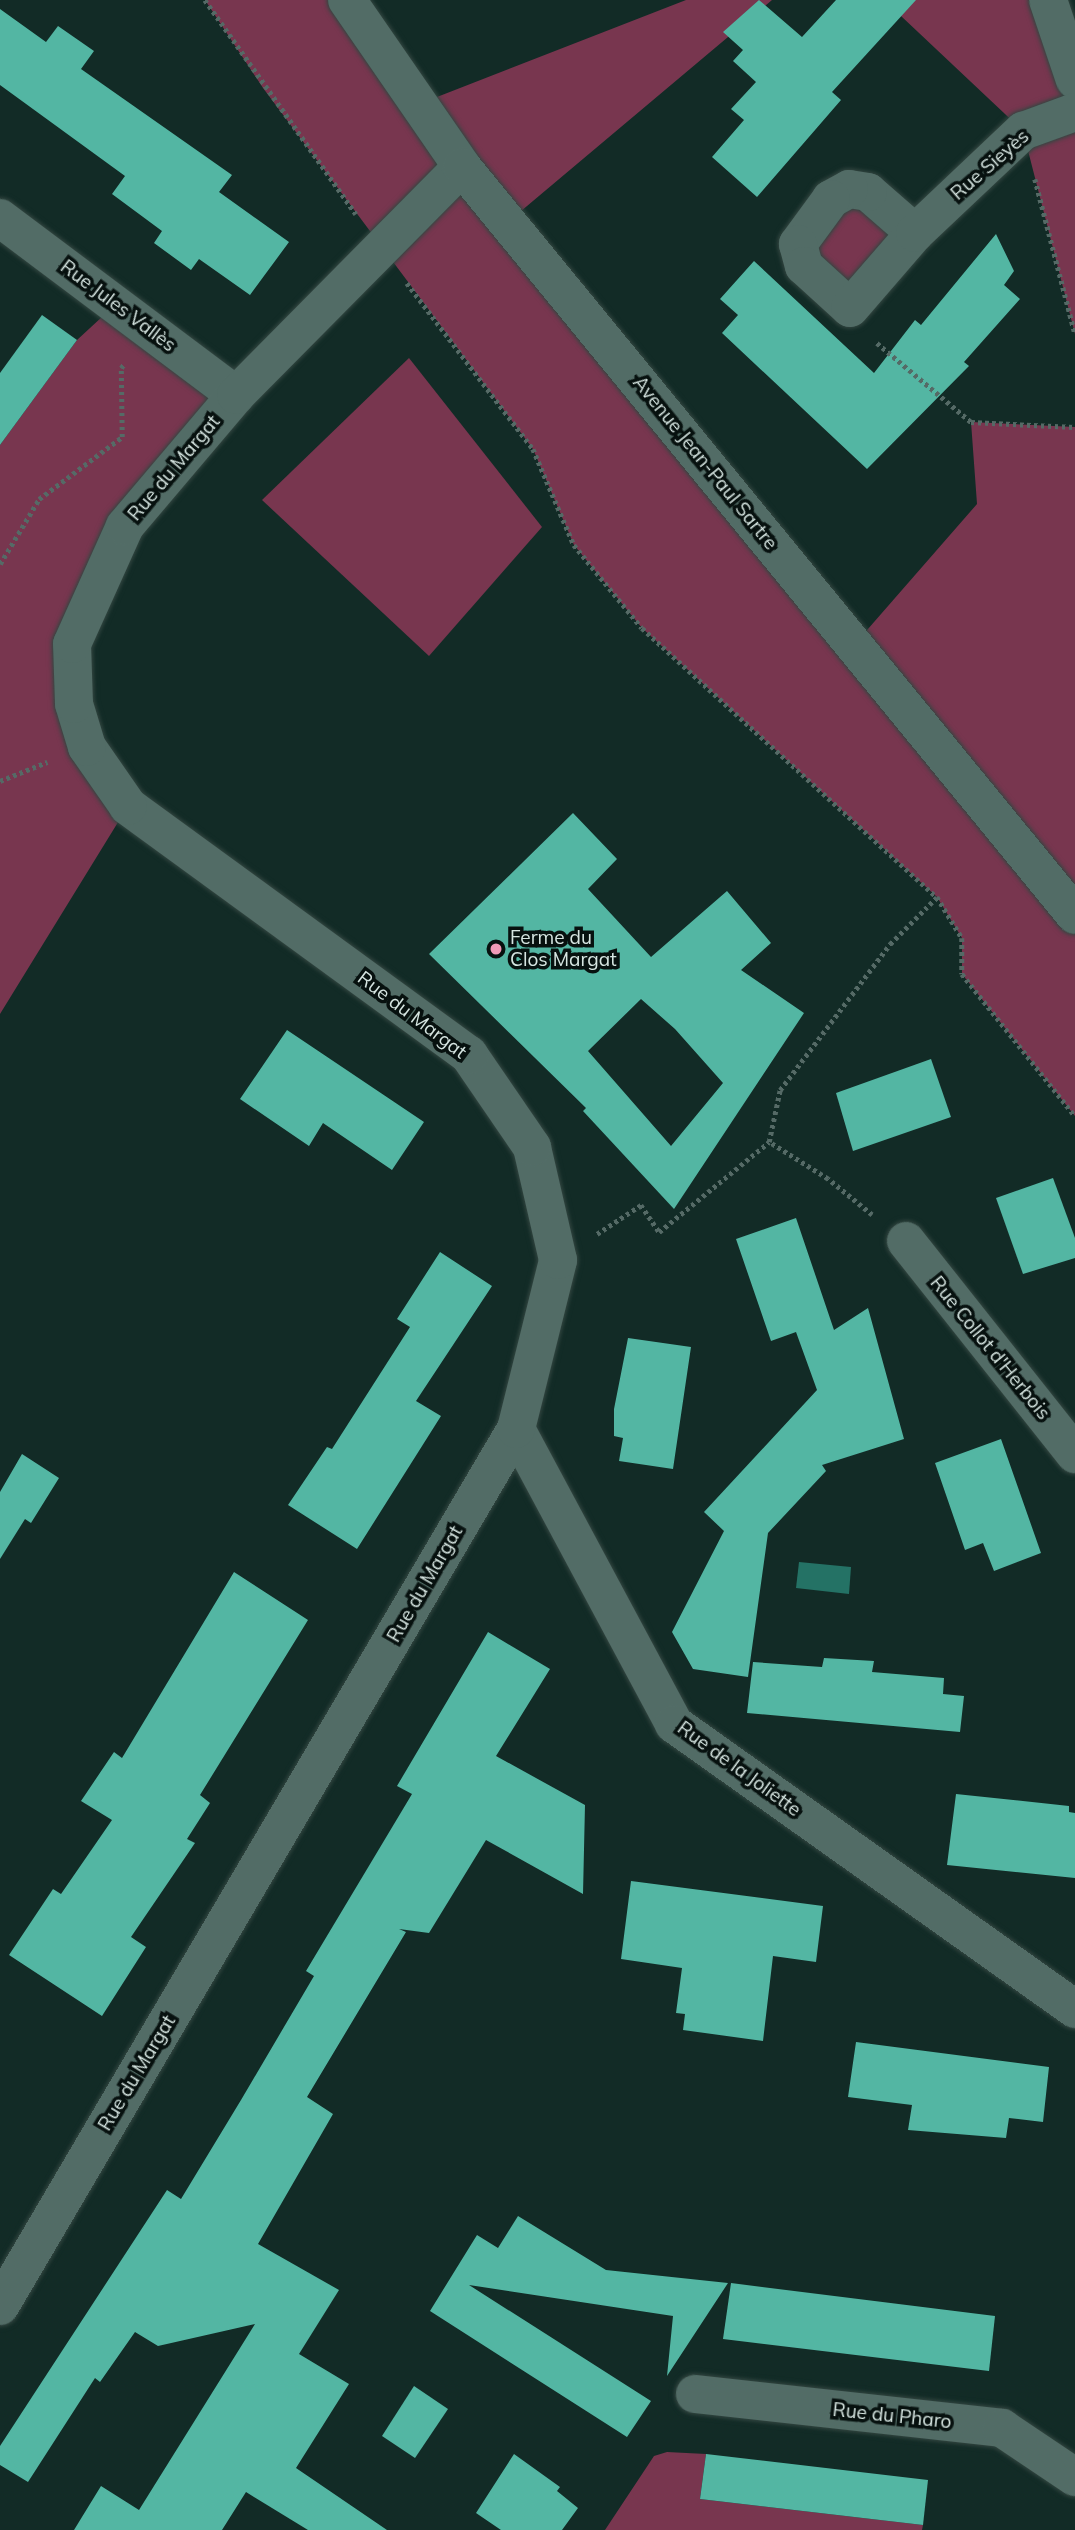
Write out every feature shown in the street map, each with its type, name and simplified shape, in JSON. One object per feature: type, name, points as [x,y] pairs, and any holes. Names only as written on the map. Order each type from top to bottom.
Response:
[{"type":"street","name":"Avenue Jean-Paul Sartre","points":[[347,0],[462,167],[1075,915]]},
{"type":"street","points":[[1023,131],[1075,79],[1048,0]]},
{"type":"street","name":"Rue Sieyès","points":[[850,307],[915,233],[1023,131],[1075,112]]},
{"type":"street","name":"Rue du Margat","points":[[0,2306],[516,1429],[558,1259],[532,1147],[469,1055],[128,806],[87,747],[74,704],[72,645],[125,526],[236,394],[462,167]]},
{"type":"street","points":[[850,307],[804,266],[798,244],[831,199],[849,189],[869,192],[915,233]]},
{"type":"street","name":"Rue Jules Vallès","points":[[0,218],[236,394]]},
{"type":"street","name":"Rue Collot d'Herbois","points":[[905,1241],[1075,1454]]},
{"type":"street","name":"Rue de la Joliette","points":[[516,1429],[674,1724],[1075,2009]]},
{"type":"street","name":"Rue du Pharo","points":[[695,2394],[1002,2428],[1075,2477]]},
{"type":"path","points":[[205,0],[262,88],[533,449],[574,545],[642,628],[937,897],[962,938],[962,974],[1075,1116]]},
{"type":"path","points":[[1023,131],[1075,334]]},
{"type":"path","points":[[850,307],[855,323],[971,422],[1075,426]]},
{"type":"path","points":[[0,564],[40,499],[122,437],[121,368],[151,330]]},
{"type":"path","points":[[558,1259],[641,1205],[659,1232],[768,1142],[780,1090],[890,944],[937,897]]},
{"type":"path","points":[[768,1142],[828,1180],[905,1241]]},
{"type":"shaded area","points":[[205,0],[347,0],[419,104],[686,0],[772,0],[508,222],[854,645],[977,504],[971,422],[1075,427],[1075,1116],[962,974],[962,938],[937,897],[642,628],[574,545],[533,449],[263,88]]},
{"type":"shaded area","points":[[891,0],[1048,0],[1075,80],[1075,334],[1023,131],[901,16]]},
{"type":"shaded area","points":[[849,189],[915,233],[850,308],[805,229]]},
{"type":"shaded area","points":[[116,304],[236,395],[125,526],[74,704],[128,806],[0,1014],[0,445],[77,340]]},
{"type":"shaded area","points":[[409,358],[542,527],[429,656],[262,500]]},
{"type":"shaded area","points":[[799,1562],[851,1567],[849,1594],[796,1588]]},
{"type":"shaded area","points":[[667,2452],[706,2454],[700,2499],[923,2525],[922,2530],[605,2530],[654,2456]]},
{"type":"building","points":[[759,0],[802,37],[836,0],[916,0],[832,92],[841,100],[757,197],[712,157],[744,120],[731,109],[756,82],[733,61],[743,50],[723,32]]},
{"type":"building","points":[[0,9],[46,42],[58,26],[94,51],[81,69],[232,175],[219,192],[289,242],[250,295],[199,259],[191,270],[154,243],[162,231],[112,194],[125,176],[0,85]]},
{"type":"building","points":[[996,234],[1014,271],[1004,285],[1020,299],[964,362],[969,366],[867,469],[722,333],[738,315],[720,299],[754,261],[874,373],[915,320],[921,325]]},
{"type":"building","points":[[42,315],[77,340],[0,445],[0,373]]},
{"type":"building","name":"Ferme du Clos Margat","points":[[573,813],[617,859],[588,889],[651,957],[727,891],[771,943],[741,970],[804,1013],[674,1209],[583,1111],[586,1108],[429,954]],"holes":[[[641,999],[675,1029],[723,1083],[671,1146],[588,1051]]]},
{"type":"building","points":[[287,1030],[424,1122],[392,1170],[323,1123],[309,1146],[240,1099]]},
{"type":"building","points":[[931,1059],[951,1117],[853,1151],[836,1093]]},
{"type":"building","points":[[1053,1178],[1075,1238],[1075,1258],[1023,1274],[996,1198]]},
{"type":"building","points":[[796,1218],[834,1330],[868,1308],[904,1439],[822,1465],[826,1471],[768,1533],[748,1677],[693,1669],[672,1632],[724,1531],[704,1512],[817,1390],[796,1332],[771,1341],[736,1239]]},
{"type":"building","points":[[440,1252],[492,1286],[416,1401],[441,1416],[357,1549],[288,1505],[327,1447],[332,1449],[410,1327],[397,1319]]},
{"type":"building","points":[[628,1338],[691,1347],[673,1469],[619,1461],[623,1438],[614,1436],[614,1409]]},
{"type":"building","points":[[1001,1439],[1041,1553],[994,1571],[983,1543],[965,1550],[935,1463]]},
{"type":"building","points":[[22,1454],[59,1478],[31,1523],[25,1519],[0,1559],[0,1492]]},
{"type":"building","points":[[234,1572],[308,1620],[200,1795],[210,1803],[187,1839],[195,1843],[131,1937],[146,1947],[102,2016],[9,1955],[53,1889],[61,1894],[112,1820],[81,1801],[114,1752],[122,1758]]},
{"type":"building","points":[[488,1632],[550,1669],[496,1756],[585,1805],[583,1894],[486,1840],[429,1933],[399,1929],[406,1932],[307,2097],[333,2114],[258,2244],[339,2290],[299,2354],[349,2384],[296,2468],[387,2530],[308,2530],[246,2492],[222,2530],[74,2530],[101,2486],[139,2510],[255,2324],[158,2346],[135,2332],[100,2382],[95,2378],[28,2482],[0,2465],[0,2446],[167,2190],[181,2199],[241,2100],[314,1976],[306,1971],[412,1794],[397,1786]]},
{"type":"building","points":[[824,1658],[874,1661],[872,1672],[944,1678],[943,1694],[964,1696],[960,1732],[747,1713],[753,1662],[822,1667]]},
{"type":"building","points":[[956,1794],[1069,1806],[1069,1812],[1075,1813],[1075,1878],[947,1865]]},
{"type":"building","points":[[631,1881],[823,1906],[816,1962],[773,1956],[763,2041],[683,2030],[685,2014],[676,2013],[682,1968],[621,1959]]},
{"type":"building","points":[[856,2042],[1049,2067],[1043,2122],[1009,2118],[1006,2138],[908,2130],[912,2105],[848,2097]]},
{"type":"building","points":[[518,2216],[606,2270],[728,2283],[667,2376],[673,2316],[469,2285],[651,2401],[627,2437],[430,2311],[477,2235],[498,2248]]},
{"type":"building","points":[[731,2283],[995,2316],[989,2371],[723,2339]]},
{"type":"building","points":[[414,2386],[448,2409],[415,2458],[382,2436]]},
{"type":"building","points":[[514,2454],[560,2487],[557,2491],[578,2508],[562,2530],[501,2530],[476,2513]]},
{"type":"building","points":[[706,2454],[928,2480],[923,2525],[700,2499]]},
{"type":"place","name":"Ferme du Clos Margat","points":[[496,949]]}]
